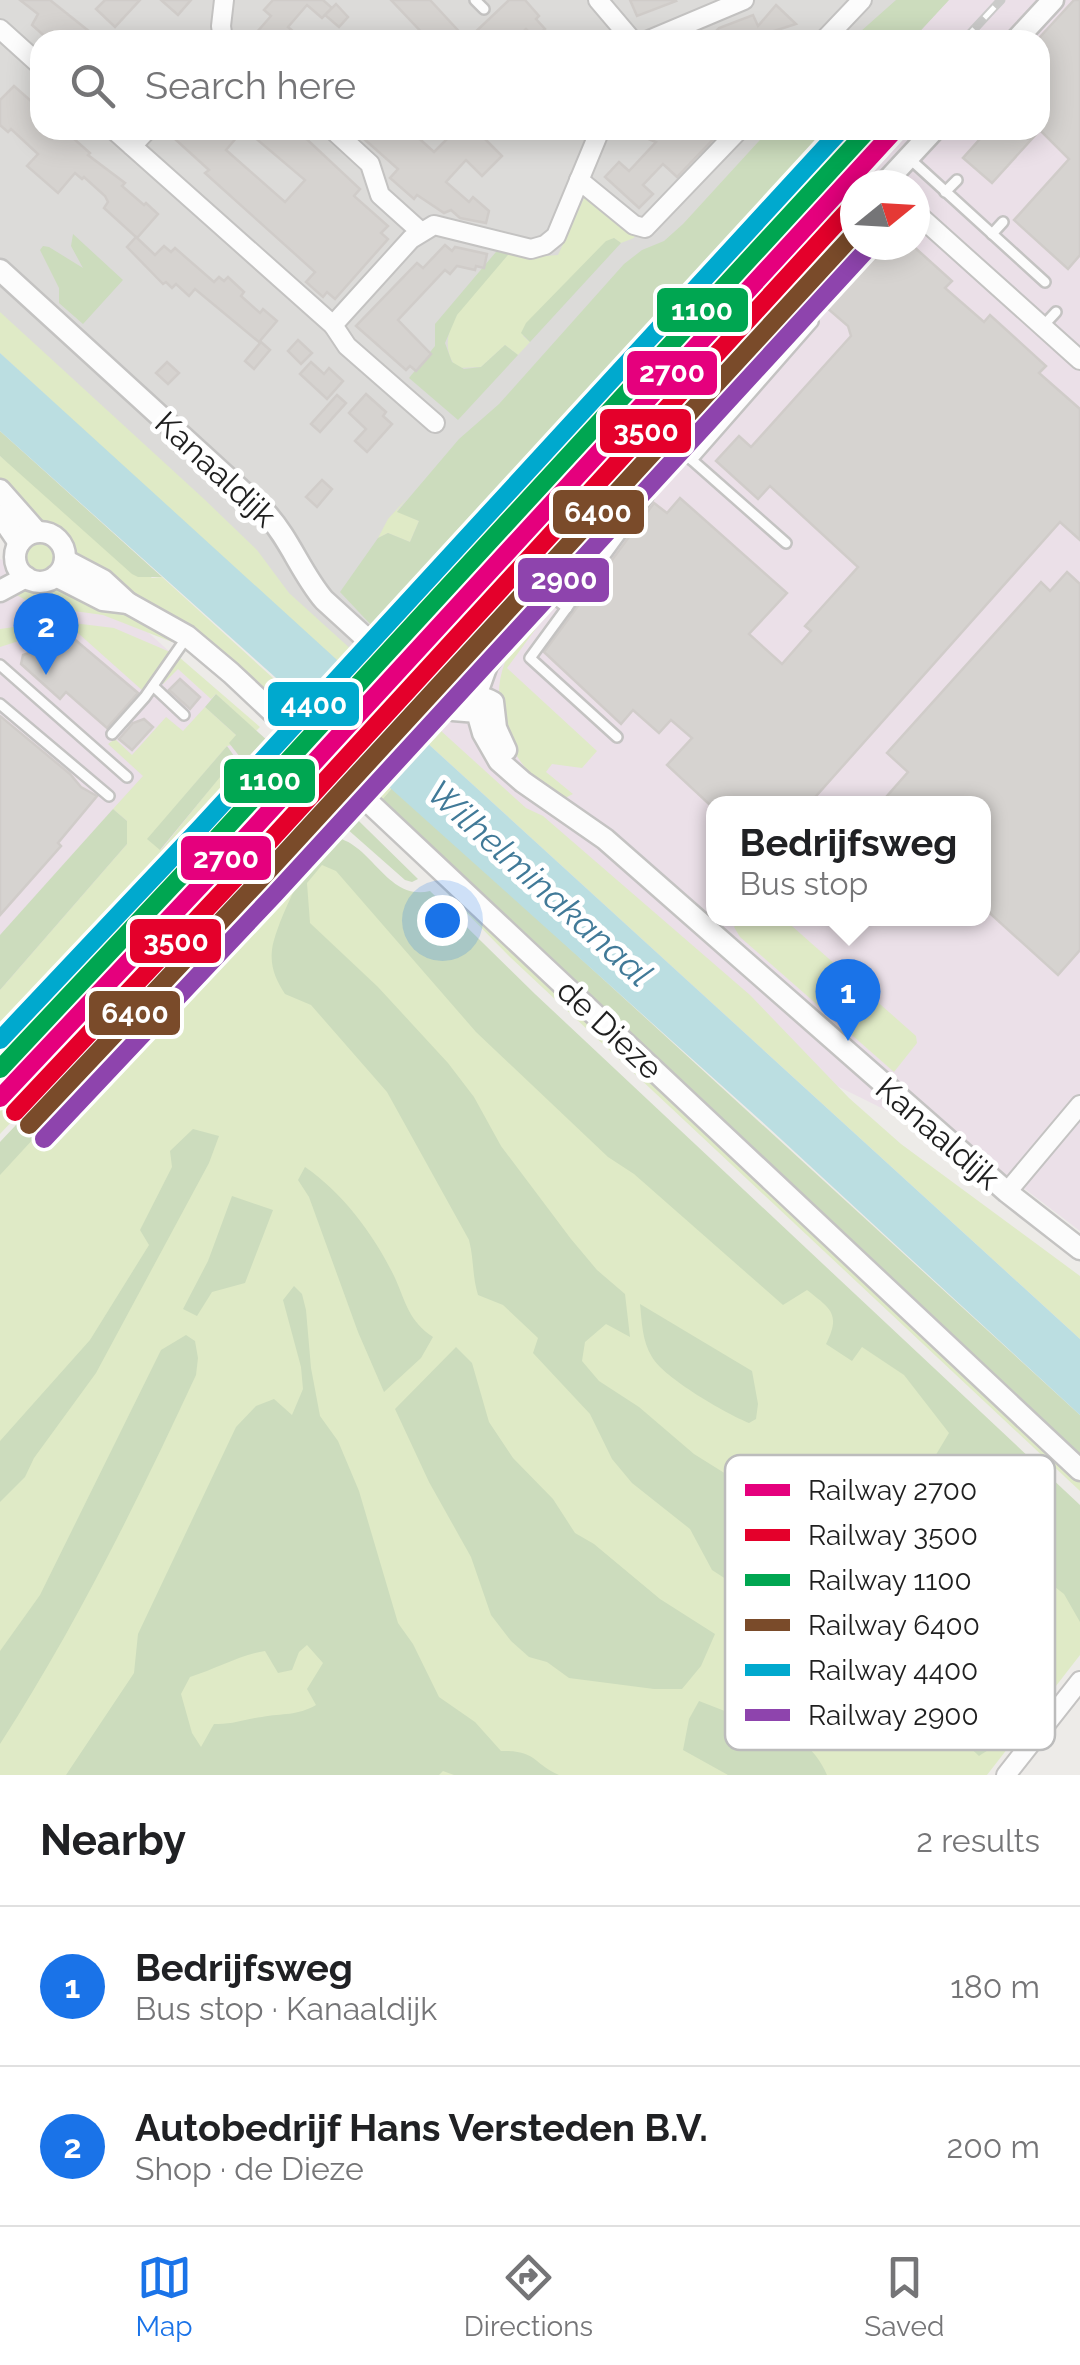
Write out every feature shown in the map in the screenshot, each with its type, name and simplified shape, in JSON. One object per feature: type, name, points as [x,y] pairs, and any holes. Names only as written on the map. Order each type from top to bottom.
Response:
[{"type":"street","points":[[222,30],[224,0]]},
{"type":"street","points":[[598,0],[624,30]]},
{"type":"street","points":[[672,30],[744,0]]},
{"type":"street","points":[[834,30],[862,0]]},
{"type":"street","points":[[1025,30],[1053,0]]},
{"type":"street","points":[[0,29],[30,55]]},
{"type":"street","points":[[125,140],[334,325],[347,346],[435,422]]},
{"type":"street","points":[[132,146],[138,140]]},
{"type":"street","points":[[344,140],[370,164],[380,196],[420,231]]},
{"type":"street","points":[[334,325],[420,231],[434,225],[531,248],[546,245],[556,236],[596,140]]},
{"type":"street","points":[[579,180],[634,226],[645,228],[729,140]]},
{"type":"street","points":[[897,170],[925,140]]},
{"type":"street","points":[[930,224],[1049,319],[1080,360]]},
{"type":"street","points":[[483,702],[487,665],[584,532],[840,233]]},
{"type":"street","name":"Kanaaldijk","points":[[0,270],[266,512],[285,534],[317,592],[414,684],[438,704],[453,710],[483,702],[483,733],[499,761],[605,839],[1006,1192],[1080,1249]]},
{"type":"street","points":[[0,490],[20,557]]},
{"type":"street","points":[[0,515],[20,557],[38,582],[60,568],[64,549],[48,533],[20,557],[0,592]]},
{"type":"street","name":"de Dieze","points":[[60,568],[103,600],[128,604],[188,636],[392,821],[1080,1470]]},
{"type":"street","points":[[1006,1192],[1080,1105]]},
{"type":"street","points":[[1055,1713],[1080,1681]]},
{"type":"street","points":[[1006,1775],[1026,1750]]},
{"type":"lane","points":[[476,0],[484,9]]},
{"type":"lane","points":[[908,158],[1044,282]]},
{"type":"lane","points":[[945,192],[957,180]]},
{"type":"lane","points":[[992,234],[1003,222]]},
{"type":"lane","points":[[692,460],[813,322]]},
{"type":"lane","points":[[664,436],[786,543]]},
{"type":"lane","points":[[617,737],[530,658],[648,496],[627,480]]},
{"type":"lane","points":[[542,590],[567,608]]},
{"type":"lane","points":[[112,734],[188,636]]},
{"type":"lane","points":[[0,665],[127,778]]},
{"type":"lane","points":[[153,686],[184,716]]},
{"type":"lane","points":[[0,704],[109,796]]},
{"type":"shaded area","points":[[0,0],[949,0],[921,30],[30,30],[30,140],[821,140],[339,664],[0,353]]},
{"type":"shaded area","points":[[949,0],[1080,0],[1080,1231],[987,1160],[762,1049],[382,705],[420,663],[381,618],[821,140],[1050,140],[1050,30],[921,30]]},
{"type":"shaded area","points":[[0,559],[139,624],[269,742],[262,750],[305,789],[313,781],[322,789],[237,873],[0,1129]]},
{"type":"shaded area","points":[[381,618],[426,659],[306,790],[261,748]]},
{"type":"green space","points":[[896,0],[949,0],[921,30],[862,30]]},
{"type":"green space","points":[[760,140],[821,140],[373,627],[340,592],[378,538],[388,533],[410,542],[419,521],[397,512],[459,439],[499,404],[624,264],[642,250],[664,241]]},
{"type":"green space","points":[[586,194],[637,231],[634,238],[621,243],[614,238],[523,336],[530,342],[518,355],[505,345],[481,367],[457,368],[449,353],[448,337],[463,305],[513,249],[558,255]]},
{"type":"green space","points":[[840,205],[840,212],[723,344],[717,339]]},
{"type":"green space","points":[[73,234],[123,280],[83,324],[59,303],[59,288],[40,250],[49,247],[83,268],[71,246]]},
{"type":"green space","points":[[614,238],[621,243],[530,342],[521,333],[526,323],[606,241]]},
{"type":"green space","points":[[501,246],[513,249],[457,315],[445,343],[452,362],[464,369],[481,367],[505,345],[518,355],[458,420],[409,378],[435,346],[435,324]]},
{"type":"green space","points":[[840,246],[840,251],[806,289],[816,297],[813,300],[805,293],[684,436],[681,433]]},
{"type":"green space","points":[[0,312],[257,550],[289,593],[526,808],[543,816],[750,995],[849,1098],[901,1144],[1080,1276],[1080,1339],[0,353]]},
{"type":"green space","points":[[717,339],[723,344],[575,521],[496,629],[472,607]]},
{"type":"green space","points":[[0,431],[162,577],[132,574],[0,456]]},
{"type":"green space","points":[[0,456],[152,578],[162,577],[393,787],[381,801],[184,623],[82,562],[64,535],[37,521],[0,478]]},
{"type":"green space","points":[[629,494],[635,497],[636,506],[629,501],[562,592],[555,586],[598,527]]},
{"type":"green space","points":[[407,498],[397,511],[419,521],[410,542],[388,533],[378,538],[388,519]]},
{"type":"green space","points":[[40,544],[49,548],[53,557],[49,566],[40,570],[31,566],[27,557],[31,548]]},
{"type":"green space","points":[[59,587],[166,632],[174,636],[172,642],[103,615],[37,606],[11,592]]},
{"type":"green space","points":[[543,605],[551,608],[507,668],[597,751],[582,768],[552,764],[546,772],[573,794],[565,798],[548,789],[519,760],[502,722],[499,702],[508,654]]},
{"type":"green space","points":[[469,609],[494,631],[447,677],[418,665]]},
{"type":"green space","points":[[31,614],[48,620],[114,628],[170,652],[143,691],[69,625],[0,647],[0,629],[14,627]]},
{"type":"green space","points":[[179,657],[260,727],[256,731],[216,694],[211,699],[178,669],[163,684]]},
{"type":"green space","points":[[216,694],[269,742],[247,766],[229,743],[236,735],[205,707]]},
{"type":"green space","points":[[205,707],[236,735],[232,745],[227,746],[148,839],[161,850],[225,770],[232,770],[242,761],[247,766],[0,1027],[0,990],[127,844],[127,821],[113,809],[143,776],[108,744],[115,739],[132,755],[166,717],[183,731]]},
{"type":"green space","points":[[227,746],[239,763],[232,771],[225,771],[160,850],[147,839]]},
{"type":"green space","points":[[316,779],[418,879],[405,880],[346,828],[330,823],[318,809],[324,800],[310,786]]},
{"type":"green space","points":[[310,786],[324,800],[318,809],[330,823],[313,828],[265,868],[254,884],[206,915],[0,1134],[0,1110]]},
{"type":"green space","points":[[393,787],[1080,1415],[1080,1460],[381,801]]},
{"type":"green space","points":[[113,809],[127,821],[127,844],[0,990],[0,935]]},
{"type":"green space","points":[[327,837],[342,839],[401,887],[414,892],[430,891],[1027,1455],[936,1455],[949,1433],[904,1375],[862,1347],[852,1361],[826,1344],[833,1319],[822,1302],[807,1290],[783,1305],[634,1174],[608,1157],[476,1032],[336,871],[322,865],[307,883],[310,923],[378,987],[448,1063],[474,1097],[501,1146],[571,1239],[597,1270],[625,1294],[630,1337],[606,1324],[585,1342],[582,1361],[599,1381],[725,1473],[725,1578],[712,1570],[690,1529],[632,1483],[612,1459],[590,1414],[533,1353],[538,1338],[503,1305],[478,1295],[469,1240],[387,1092],[311,1005],[285,994],[279,984],[273,968],[274,941],[314,857],[307,847]]},
{"type":"green space","points":[[323,846],[1002,1455],[725,1455],[725,1750],[1006,1750],[987,1775],[0,1775],[0,1143],[223,908],[257,888],[307,847],[314,856]]},
{"type":"green space","points":[[451,890],[1052,1455],[1042,1455],[510,957],[446,892]]},
{"type":"green space","points":[[792,926],[916,1036],[917,1043],[894,1072],[740,937],[734,927]]},
{"type":"green space","points":[[160,972],[168,991],[164,997],[0,1175],[0,1142]]},
{"type":"green space","points":[[193,1129],[219,1136],[209,1163],[96,1373],[34,1458],[25,1477],[0,1502],[0,1441],[90,1340],[149,1245],[140,1230],[172,1167],[170,1151]]},
{"type":"green space","points":[[305,1167],[357,1216],[387,1262],[413,1318],[433,1337],[421,1358],[384,1392],[309,1197],[298,1180]]},
{"type":"green space","points":[[232,1196],[273,1210],[245,1283],[212,1292],[197,1316],[183,1309],[208,1261]]},
{"type":"green space","points":[[294,1286],[302,1294],[320,1416],[338,1441],[359,1491],[398,1623],[439,1697],[475,1722],[501,1751],[528,1755],[559,1775],[454,1775],[443,1771],[439,1775],[66,1775],[134,1673],[138,1634],[236,1427],[256,1406],[274,1399],[292,1415],[303,1389],[283,1300]],"holes":[[[307,1645],[323,1663],[307,1689],[316,1705],[309,1709],[214,1724],[201,1747],[192,1733],[181,1694],[190,1677],[265,1651],[278,1673],[292,1670],[299,1652]]]},
{"type":"green space","points":[[640,1304],[752,1371],[758,1404],[756,1419],[749,1423],[725,1411],[659,1365],[646,1344]]},
{"type":"green space","points":[[186,1335],[195,1341],[196,1375],[104,1563],[0,1744],[0,1651],[40,1595],[161,1350]]},
{"type":"green space","points":[[456,1347],[472,1363],[489,1422],[513,1458],[553,1499],[575,1533],[660,1599],[715,1634],[701,1666],[682,1689],[569,1678],[547,1662],[529,1657],[491,1615],[471,1557],[429,1482],[395,1409]]},
{"type":"green space","points":[[1055,1458],[1080,1481],[1080,1491],[1055,1468]]},
{"type":"green space","points":[[1055,1482],[1080,1505],[1080,1622],[1064,1594],[1055,1587]]},
{"type":"green space","points":[[1055,1503],[1080,1525],[1080,1655],[1055,1687]]},
{"type":"green space","points":[[699,1701],[725,1711],[725,1750],[811,1750],[827,1775],[728,1775],[683,1750],[689,1719]]},
{"type":"sand","points":[[68,1100],[80,1112],[68,1124],[56,1112]]},
{"type":"water","name":"Wilhelminakanaal","points":[[0,353],[1080,1339],[1080,1415],[770,1129],[388,786],[304,703],[0,431]]},
{"type":"building","points":[[20,0],[50,0],[88,30],[38,30],[32,25],[38,14]]},
{"type":"building","points":[[105,0],[140,0],[115,27],[96,9]]},
{"type":"building","points":[[161,0],[191,0],[178,15]]},
{"type":"building","points":[[273,0],[323,0],[332,8],[322,18],[307,5],[288,27],[291,30],[259,30],[271,16],[264,10]]},
{"type":"building","points":[[391,0],[430,0],[458,30],[420,30]]},
{"type":"building","points":[[509,0],[525,0],[545,29],[478,30]]},
{"type":"building","points":[[630,0],[675,0],[676,1],[637,16]]},
{"type":"building","points":[[1074,0],[1080,0],[1080,255],[1068,269],[1014,220],[1069,159],[1050,140],[1050,30],[1046,30]]},
{"type":"building","points":[[336,4],[348,17],[339,27],[325,15]]},
{"type":"building","points":[[776,5],[796,24],[777,30],[717,30],[753,15],[758,26]]},
{"type":"building","points":[[14,86],[30,100],[30,140],[75,140],[88,155],[125,183],[122,186],[158,214],[137,238],[104,208],[108,202],[105,196],[84,177],[75,173],[58,193],[27,166],[38,154],[11,129],[8,132],[0,125],[0,100]]},
{"type":"building","points":[[176,140],[234,140],[226,150],[285,202],[305,180],[258,140],[308,140],[360,189],[354,196],[388,226],[381,233],[388,239],[335,299],[327,292],[323,297],[306,282],[315,272],[205,173],[209,170]]},
{"type":"building","points":[[365,140],[421,140],[434,152],[446,140],[486,140],[502,156],[482,176],[466,160],[446,182],[469,202],[473,197],[489,211],[486,223],[460,218],[451,210],[444,213],[417,195],[414,199],[390,178],[398,169]]},
{"type":"building","points":[[651,140],[712,140],[677,177],[663,164],[643,185],[653,194],[639,208],[605,177],[619,162],[629,171],[656,142]]},
{"type":"building","points":[[979,140],[1031,140],[992,183],[963,158]]},
{"type":"building","points":[[136,237],[155,255],[164,246],[171,252],[175,248],[214,282],[219,277],[224,281],[228,277],[244,292],[241,296],[260,313],[263,309],[277,321],[259,342],[195,289],[189,296],[176,284],[172,288],[166,282],[163,284],[127,247]]},
{"type":"building","points":[[445,245],[452,251],[455,247],[487,254],[484,268],[457,266],[450,274],[445,270],[398,320],[431,354],[416,371],[410,366],[406,370],[356,326],[417,263],[423,268]]},
{"type":"building","points":[[870,260],[929,260],[952,281],[945,288],[984,322],[990,315],[1046,366],[1039,373],[1080,409],[1080,540],[1060,522],[816,796],[706,796],[706,801],[667,765],[692,738],[671,720],[659,733],[633,710],[621,724],[544,652],[654,503],[667,513],[680,498],[787,593],[749,634],[782,664],[811,631],[805,626],[858,567],[770,486],[758,499],[716,461],[739,436],[751,447],[851,336],[848,326],[827,308]]},
{"type":"building","points":[[298,340],[312,353],[301,364],[288,351]]},
{"type":"building","points":[[261,342],[270,350],[254,369],[245,361]]},
{"type":"building","points":[[167,362],[179,373],[168,384],[156,373]]},
{"type":"building","points":[[311,362],[324,374],[329,368],[343,381],[327,399],[300,374]]},
{"type":"building","points":[[366,394],[386,412],[383,416],[392,424],[367,452],[355,441],[366,429],[349,413]]},
{"type":"building","points":[[337,395],[346,403],[320,432],[311,424]]},
{"type":"building","points":[[322,480],[332,489],[317,507],[306,497]]},
{"type":"building","points":[[1067,572],[1080,584],[1080,950],[1058,975],[991,914],[991,796],[887,796],[908,772],[887,753],[1041,582],[1050,591]]},
{"type":"building","points":[[73,638],[138,693],[107,728],[66,692],[60,699],[21,664],[23,655]]},
{"type":"building","points":[[180,679],[200,697],[190,709],[169,690]]},
{"type":"building","points":[[0,716],[81,787],[97,796],[58,843],[61,846],[0,915]]},
{"type":"building","points":[[144,719],[153,727],[132,750],[119,739],[133,723]]},
{"type":"railway","points":[[973,30],[1001,0]]},
{"type":"railway","points":[[0,1083],[285,780],[873,140]]},
{"type":"rail line","name":"4400","points":[[0,1040],[201,827],[832,140]]},
{"type":"rail line","name":"1100","points":[[0,1069],[859,140]]},
{"type":"rail line","name":"2700","points":[[0,1098],[230,854],[886,140]]},
{"type":"rail line","name":"3500","points":[[15,1112],[245,868],[840,219]]},
{"type":"rail line","name":"6400","points":[[29,1125],[840,249]]},
{"type":"rail line","name":"2900","points":[[44,1139],[274,895],[857,260]]},
{"type":"place","name":"Autobedrijf Hans Versteden B.V.","points":[[46,675]]},
{"type":"place","name":"Bedrijfsweg","points":[[848,1041]]}]
